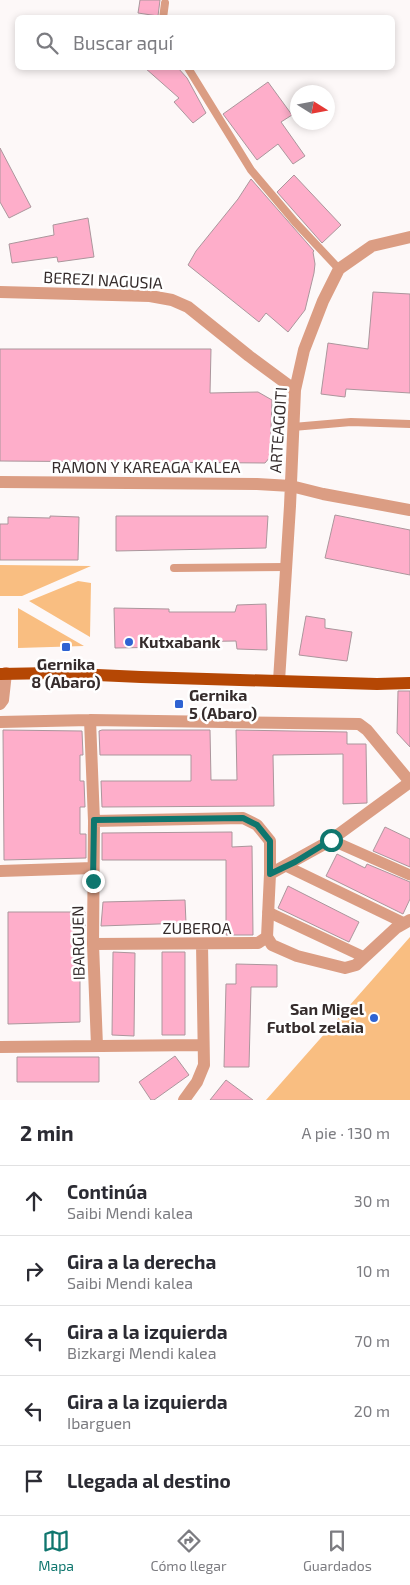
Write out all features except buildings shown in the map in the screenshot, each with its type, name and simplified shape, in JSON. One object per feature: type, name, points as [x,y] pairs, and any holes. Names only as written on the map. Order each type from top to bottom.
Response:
[{"type":"main road","points":[[3,674],[53,672],[141,677],[377,684],[410,682]]},
{"type":"street","name":"ARTEAGOITI","points":[[279,681],[295,390],[304,350],[323,301],[339,269],[372,246],[410,237]]},
{"type":"street","name":"BEREZI NAGUSIA","points":[[0,292],[150,296],[172,300],[188,307],[295,390]]},
{"type":"street","name":"RAMON Y KAREAGA KALEA","points":[[0,482],[257,484],[291,486],[323,494],[410,510]]},
{"type":"street","points":[[0,704],[3,700],[3,674]]},
{"type":"street","points":[[0,722],[90,720],[359,724],[367,730],[410,782],[331,840],[270,874]]},
{"type":"street","name":"IBARGUEN","points":[[90,720],[94,820],[93,944],[97,1046]]},
{"type":"street","points":[[94,820],[243,818],[257,825],[270,841],[267,938],[272,945],[297,956],[345,968],[356,964],[396,928],[407,921]]},
{"type":"street","points":[[331,840],[410,875]]},
{"type":"street","points":[[286,866],[407,921]]},
{"type":"street","points":[[0,871],[93,868]]},
{"type":"street","points":[[268,909],[364,957]]},
{"type":"street","name":"ZUBEROA","points":[[93,944],[258,943],[267,938]]},
{"type":"street","points":[[184,1100],[197,1082],[204,1065],[202,944]]},
{"type":"street","points":[[0,1047],[203,1045]]},
{"type":"lane","points":[[163,15],[165,3]]},
{"type":"lane","points":[[189,70],[251,170],[295,222],[339,269]]},
{"type":"lane","points":[[293,427],[351,422],[410,424]]},
{"type":"lane","points":[[174,568],[286,567]]},
{"type":"shaded area","points":[[0,565],[91,566],[22,596],[0,596]]},
{"type":"shaded area","points":[[78,581],[91,583],[90,637],[29,601]]},
{"type":"shaded area","points":[[18,608],[84,646],[18,648]]},
{"type":"shaded area","name":"San Migel Futbol zelaia","points":[[410,937],[410,1100],[266,1100]]},
{"type":"place","name":"Kutxabank","points":[[129,642]]},
{"type":"place","name":"Gernika 8 (Abaro)","points":[[66,647]]},
{"type":"place","name":"Gernika 5 (Abaro)","points":[[179,704]]},
{"type":"place","name":"San Migel Futbol zelaia","points":[[374,1018]]},
{"type":"route","points":[[93,881],[94,820],[243,818],[257,825],[270,841],[270,874],[295,862],[331,840]]}]
